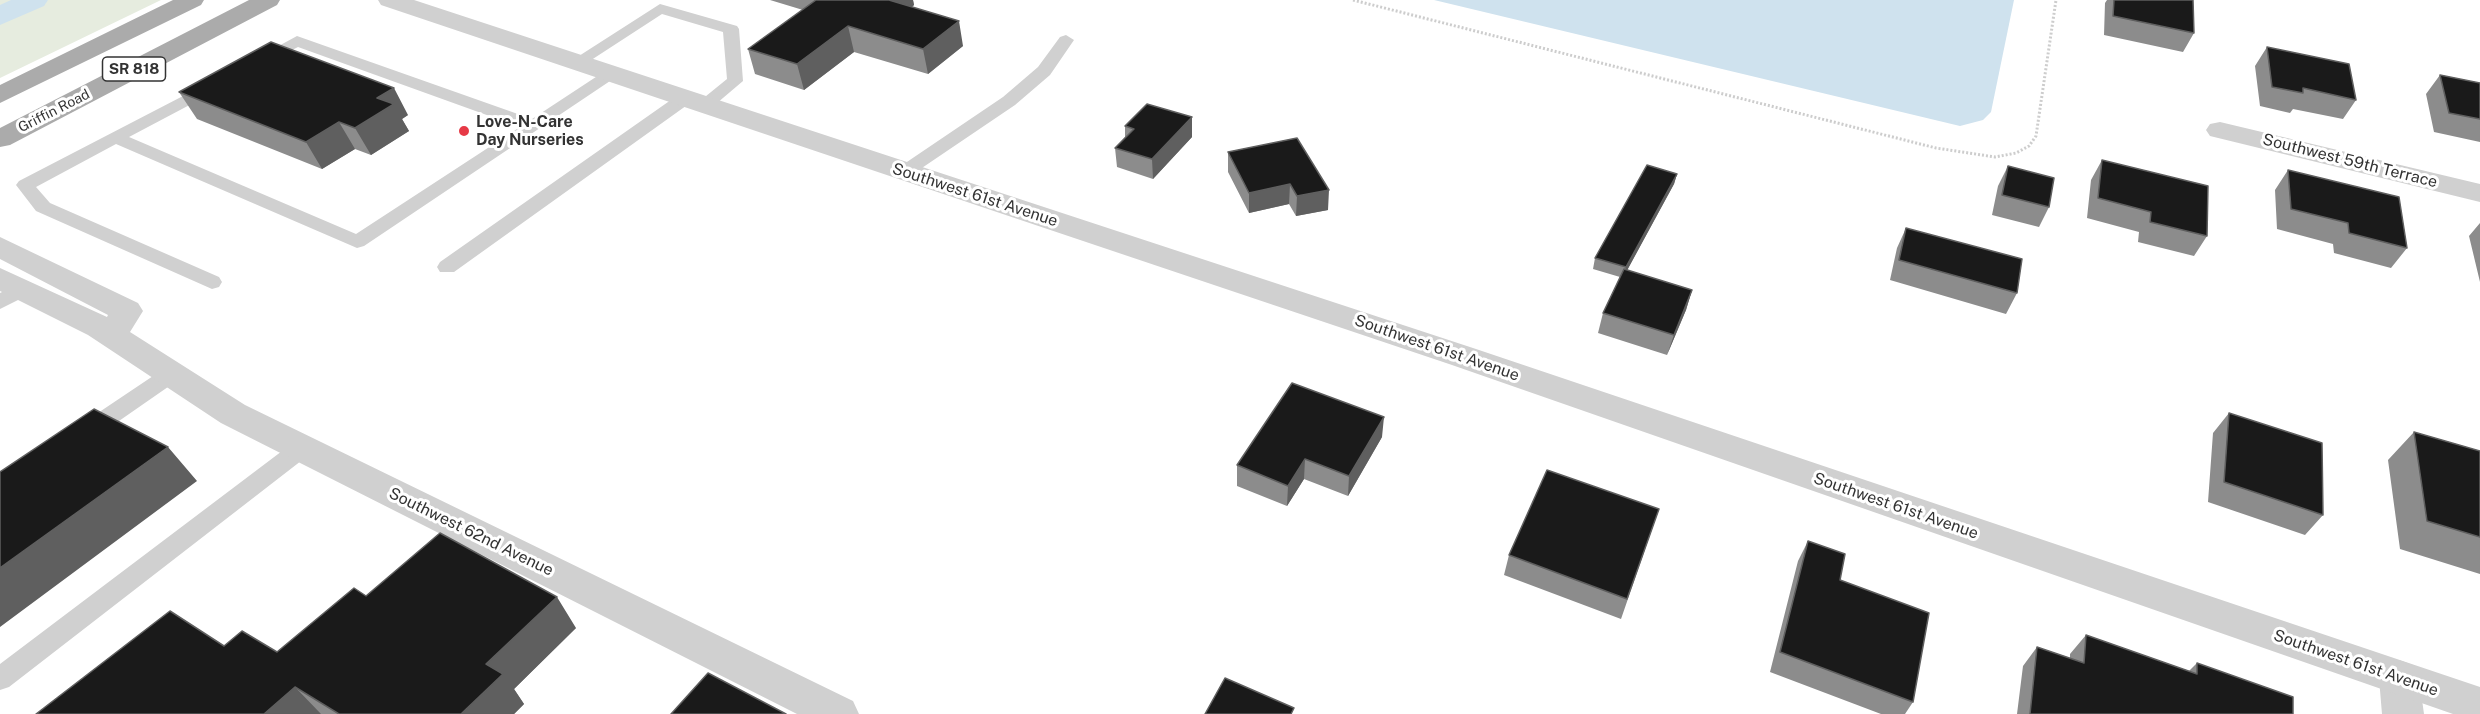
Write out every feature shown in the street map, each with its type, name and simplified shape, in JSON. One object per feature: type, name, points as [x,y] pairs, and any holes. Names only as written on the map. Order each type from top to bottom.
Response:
[{"type":"main road","name":"SR 818","points":[[0,95],[192,0]]},
{"type":"main road","name":"Griffin Road","points":[[0,139],[268,0]]},
{"type":"street","name":"Southwest 61st Avenue","points":[[390,0],[1464,357],[2401,696],[2480,705]]},
{"type":"street","name":"Southwest 59th Terrace","points":[[2220,130],[2480,193]]},
{"type":"street","points":[[0,247],[127,310],[112,335]]},
{"type":"street","name":"Southwest 62nd Avenue","points":[[8,290],[112,335],[233,414],[838,714]]},
{"type":"lane","points":[[447,267],[694,102],[735,81],[730,28],[660,9],[576,63]]},
{"type":"lane","points":[[904,172],[1009,101],[1044,71],[1066,40]]},
{"type":"lane","points":[[246,68],[297,41],[532,125]]},
{"type":"lane","points":[[115,137],[357,242],[611,75]]},
{"type":"lane","points":[[212,282],[43,207],[25,185],[226,78]]},
{"type":"lane","points":[[66,446],[170,375]]},
{"type":"lane","points":[[0,679],[302,448]]},
{"type":"path","points":[[1353,0],[1936,148],[1995,157],[2016,153],[2029,146],[2036,136],[2056,0]]},
{"type":"shaded area","points":[[0,0],[161,0],[0,78]]},
{"type":"water","points":[[1434,0],[2014,0],[1991,112],[1983,120],[1960,126]]},
{"type":"building","points":[[816,0],[889,0],[959,21],[923,49],[848,26],[797,64],[748,49]]},
{"type":"building","points":[[2114,0],[2193,0],[2194,33],[2113,16]]},
{"type":"building","points":[[271,42],[394,88],[377,98],[394,104],[355,128],[339,122],[306,142],[179,92]]},
{"type":"building","points":[[2267,47],[2349,64],[2356,100],[2303,88],[2303,93],[2272,87]]},
{"type":"building","points":[[2440,75],[2480,83],[2480,119],[2449,113]]},
{"type":"building","points":[[1147,104],[1192,117],[1152,159],[1115,148],[1134,129],[1125,126]]},
{"type":"building","points":[[1297,138],[1329,190],[1297,196],[1290,184],[1249,193],[1228,152]]},
{"type":"building","points":[[2102,160],[2208,186],[2207,236],[2150,222],[2151,212],[2098,198]]},
{"type":"building","points":[[1647,165],[1677,174],[1626,267],[1595,258]]},
{"type":"building","points":[[2008,166],[2054,178],[2049,207],[2002,195]]},
{"type":"building","points":[[2288,170],[2399,197],[2407,248],[2349,233],[2348,223],[2291,209]]},
{"type":"building","points":[[1906,228],[2022,259],[2017,293],[1899,260]]},
{"type":"building","points":[[1624,269],[1692,290],[1674,335],[1603,313]]},
{"type":"building","points":[[1292,383],[1384,417],[1349,476],[1305,459],[1288,486],[1237,465]]},
{"type":"building","points":[[94,409],[168,447],[0,568],[0,472]]},
{"type":"building","points":[[2229,413],[2322,443],[2323,515],[2224,482]]},
{"type":"building","points":[[2414,432],[2480,451],[2480,537],[2427,521]]},
{"type":"building","points":[[1547,470],[1659,509],[1627,599],[1509,555]]},
{"type":"building","points":[[440,533],[557,597],[486,664],[503,674],[461,714],[339,714],[295,687],[264,714],[36,714],[170,611],[224,646],[242,631],[277,652],[354,588],[366,596]]},
{"type":"building","points":[[1808,541],[1845,554],[1840,580],[1929,613],[1913,702],[1780,652]]},
{"type":"building","points":[[2086,635],[2197,674],[2197,663],[2293,697],[2293,714],[2030,714],[2037,647],[2084,663]]},
{"type":"building","points":[[708,673],[786,714],[671,714]]},
{"type":"building","points":[[1225,678],[1294,708],[1291,714],[1205,714]]},
{"type":"waterway","points":[[0,16],[34,0]]},
{"type":"place","name":"Love-N-Care Day Nurseries","points":[[464,131]]}]
